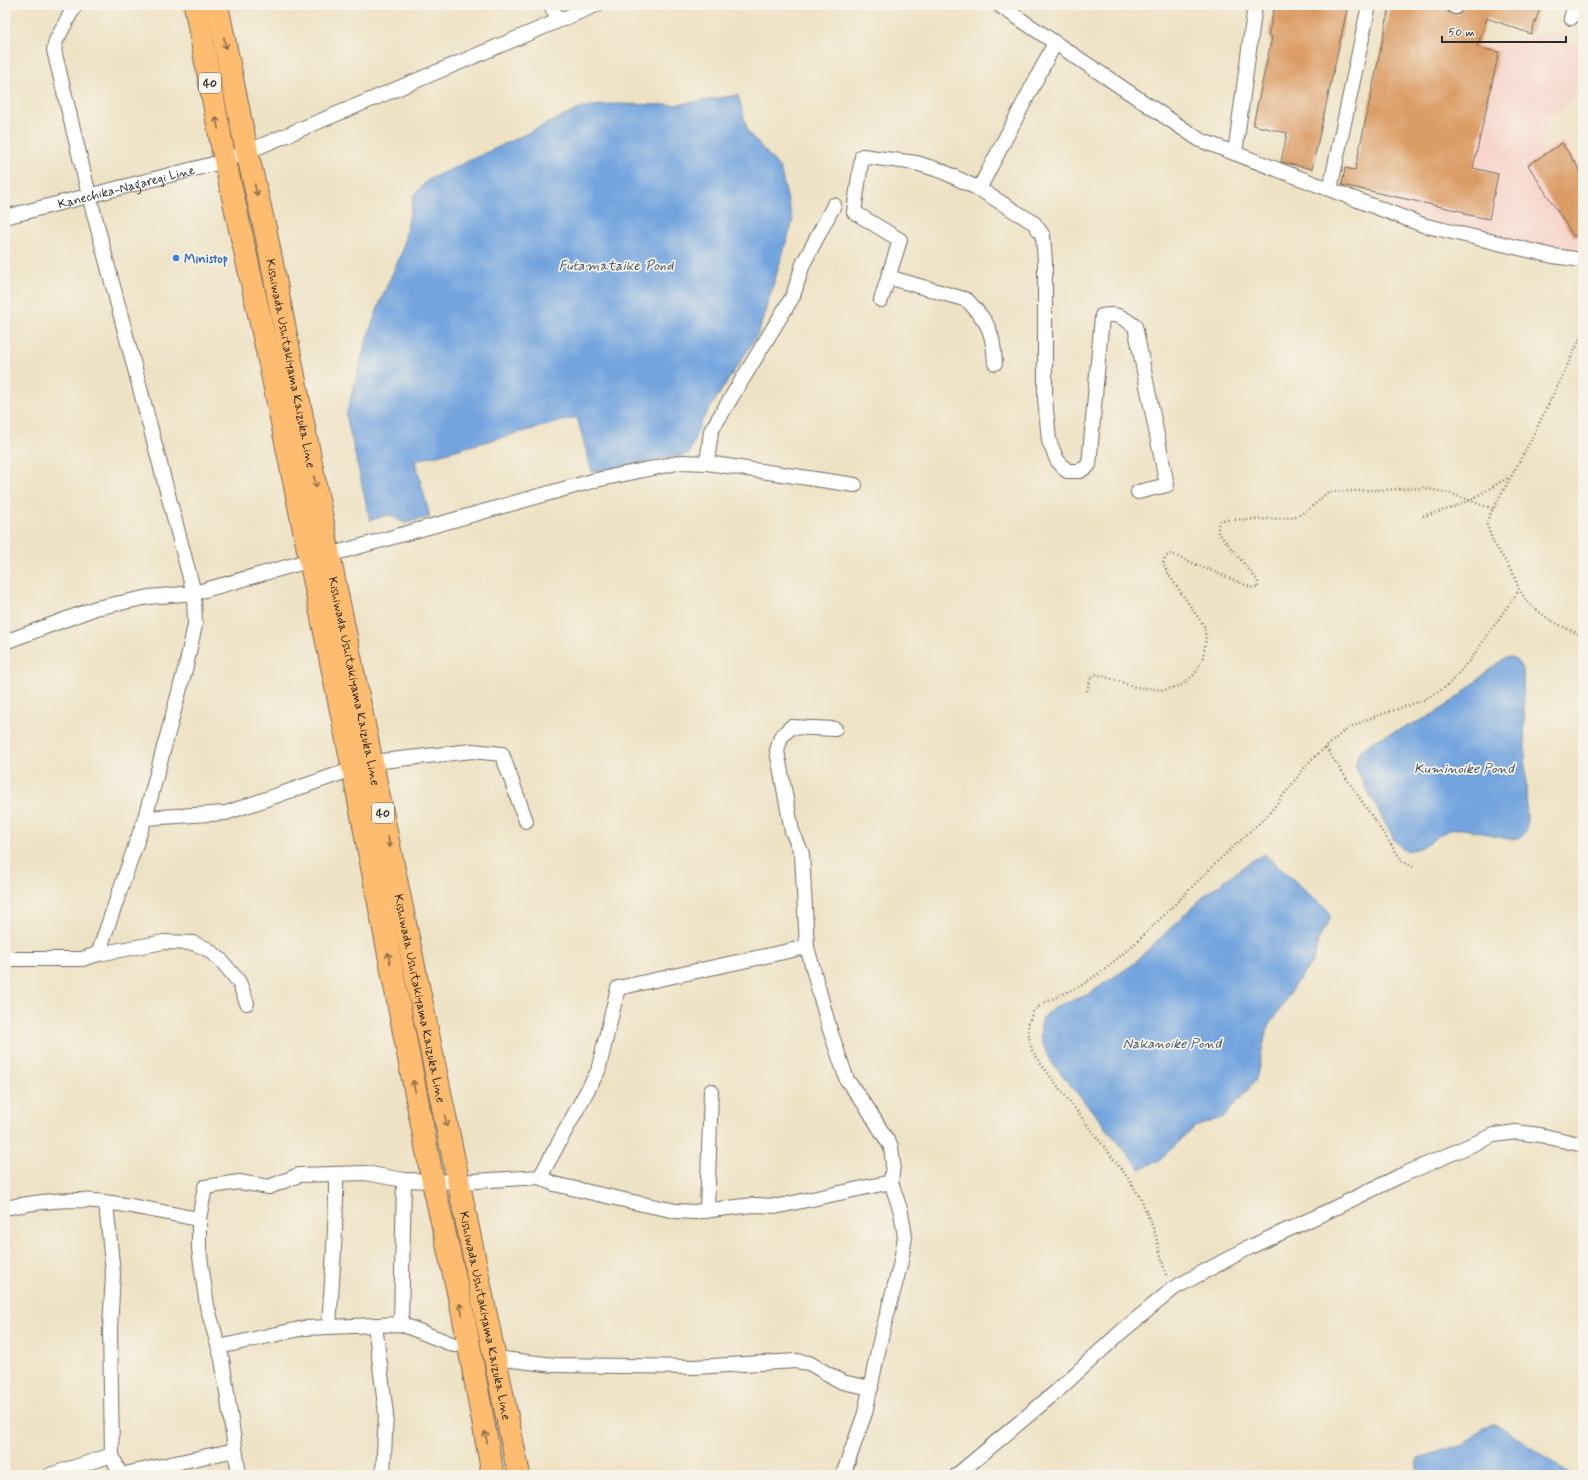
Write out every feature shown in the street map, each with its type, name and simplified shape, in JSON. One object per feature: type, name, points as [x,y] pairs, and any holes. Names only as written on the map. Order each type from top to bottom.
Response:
[{"type":"main road","name":"Kishiwada Ushitakiyama Kaizuka Line","points":[[195,5],[225,161],[270,364],[352,769],[433,1182],[468,1344],[493,1475]]},
{"type":"main road","name":"Kishiwada Ushitakiyama Kaizuka Line","points":[[217,5],[247,152],[266,233],[330,555],[518,1475]]},
{"type":"street","points":[[75,5],[56,41],[54,50],[89,195],[194,593],[195,625],[188,659],[145,818],[98,954]]},
{"type":"street","points":[[551,5],[558,20]]},
{"type":"street","name":"Kanechika-Nagaregi Line","points":[[5,217],[225,161],[596,5]]},
{"type":"street","points":[[998,5],[1200,140],[1422,225],[1553,256],[1583,260]]},
{"type":"street","points":[[1235,154],[1255,5]]},
{"type":"street","points":[[1330,189],[1369,5]]},
{"type":"street","points":[[979,189],[1055,43]]},
{"type":"street","points":[[881,300],[900,240],[854,212],[862,156],[916,163],[942,171],[979,189],[1034,223],[1043,236],[1045,261],[1045,398],[1050,441],[1057,460],[1067,472],[1080,471],[1089,465],[1102,316],[1114,314],[1122,317],[1135,326],[1167,485],[1138,492]]},
{"type":"street","points":[[707,463],[711,432],[793,296],[803,264],[834,205]]},
{"type":"street","points":[[888,277],[968,300],[990,328],[994,344],[995,362]]},
{"type":"street","points":[[5,642],[96,608],[149,597],[194,593],[596,480],[682,462],[707,463],[855,486]]},
{"type":"street","points":[[835,729],[791,727],[781,737],[777,750],[792,831],[802,854],[807,947],[829,1027],[847,1080],[868,1109],[891,1147],[893,1164],[891,1182],[901,1212],[905,1237],[900,1266],[882,1337],[866,1414],[843,1475]]},
{"type":"street","points":[[373,762],[472,751],[502,754],[526,821]]},
{"type":"street","points":[[145,818],[226,813],[352,769]]},
{"type":"street","points":[[5,959],[82,959],[98,954],[164,942],[193,943],[208,949],[220,959],[238,982],[247,1002]]},
{"type":"street","points":[[540,1177],[598,1071],[618,988],[807,947]]},
{"type":"street","points":[[707,1210],[710,1091]]},
{"type":"street","points":[[957,1475],[1046,1401],[1121,1332],[1171,1291],[1250,1247],[1400,1176],[1494,1135],[1516,1132],[1540,1135],[1583,1145]]},
{"type":"street","points":[[239,1475],[222,1359],[207,1306],[199,1249],[199,1219],[205,1186],[239,1182],[269,1187],[299,1175],[365,1173],[404,1180],[433,1182],[459,1182],[540,1177],[554,1184],[676,1211],[707,1210],[753,1205],[779,1206],[891,1182]]},
{"type":"street","points":[[329,1327],[336,1204],[336,1174]]},
{"type":"street","points":[[401,1324],[404,1180]]},
{"type":"street","points":[[5,1208],[48,1201],[78,1200],[106,1203],[199,1219]]},
{"type":"street","points":[[106,1203],[113,1274],[110,1329],[112,1455],[120,1475],[235,1450]]},
{"type":"street","points":[[219,1347],[304,1328],[401,1324],[454,1345],[468,1344]]},
{"type":"street","points":[[375,1325],[386,1414],[383,1475]]},
{"type":"street","points":[[495,1358],[554,1365],[695,1367],[796,1361],[810,1363],[842,1382],[871,1388]]},
{"type":"street","points":[[50,1475],[112,1455]]},
{"type":"path","points":[[1582,636],[1550,620],[1530,605],[1519,590],[1514,575],[1493,542],[1486,522],[1530,442],[1583,333]]},
{"type":"path","points":[[1423,516],[1450,510],[1511,476]]},
{"type":"path","points":[[1087,691],[1091,677],[1097,674],[1135,687],[1164,690],[1182,684],[1195,674],[1203,657],[1206,639],[1204,626],[1163,564],[1165,557],[1171,554],[1253,588],[1258,588],[1258,581],[1218,532],[1218,525],[1221,520],[1284,518],[1300,515],[1311,508],[1328,492],[1424,488],[1449,493],[1494,509]]},
{"type":"path","points":[[1171,1291],[1155,1233],[1141,1199],[1128,1178],[1032,1050],[1028,1023],[1033,1012],[1042,1004],[1082,985],[1104,970],[1138,940],[1221,858],[1268,815],[1310,761],[1343,732],[1365,720],[1424,700],[1447,686],[1470,660],[1519,590]]},
{"type":"path","points":[[1326,748],[1402,861],[1413,867]]},
{"type":"shaded area","points":[[1564,29],[1583,59],[1583,90],[1549,118],[1539,152],[1563,139],[1583,170],[1583,260],[1379,208],[1415,31],[1485,46]]},
{"type":"water","name":"Futamataike Pond","points":[[738,95],[748,132],[780,168],[793,221],[758,334],[701,422],[689,454],[592,472],[577,417],[415,461],[430,517],[405,523],[389,515],[370,520],[346,415],[368,335],[382,297],[402,252],[414,195],[428,180],[583,107],[612,104],[675,105]]},
{"type":"water","name":"Kuminoike Pond","points":[[1506,657],[1513,658],[1517,661],[1523,672],[1527,824],[1524,832],[1521,836],[1512,839],[1497,837],[1471,830],[1450,830],[1426,845],[1406,852],[1394,840],[1355,767],[1361,750],[1378,739],[1435,713]]},
{"type":"water","name":"Nakanoike Pond","points":[[1264,854],[1328,910],[1330,918],[1320,936],[1312,963],[1293,987],[1266,1032],[1256,1080],[1224,1117],[1195,1127],[1158,1161],[1140,1169],[1049,1059],[1040,1037],[1042,1019],[1054,1007],[1087,995],[1132,965],[1206,894],[1250,862]]},
{"type":"water","points":[[1493,1424],[1507,1431],[1571,1475],[1419,1475],[1416,1468],[1418,1458],[1464,1444],[1484,1427]]},
{"type":"building","points":[[1275,5],[1292,5],[1314,10],[1315,5],[1348,5],[1312,169],[1281,162],[1287,133],[1253,125],[1272,37],[1268,36]]},
{"type":"building","points":[[1390,5],[1445,5],[1447,6],[1448,12],[1455,15],[1460,14],[1464,5],[1541,5],[1531,34],[1487,18],[1477,47],[1499,52],[1473,168],[1498,174],[1489,219],[1464,214],[1465,212],[1342,185],[1345,168],[1355,170]]},
{"type":"building","points":[[1562,143],[1583,175],[1583,231],[1574,237],[1528,165]]},
{"type":"place","name":"Ministop","points":[[176,258]]}]
